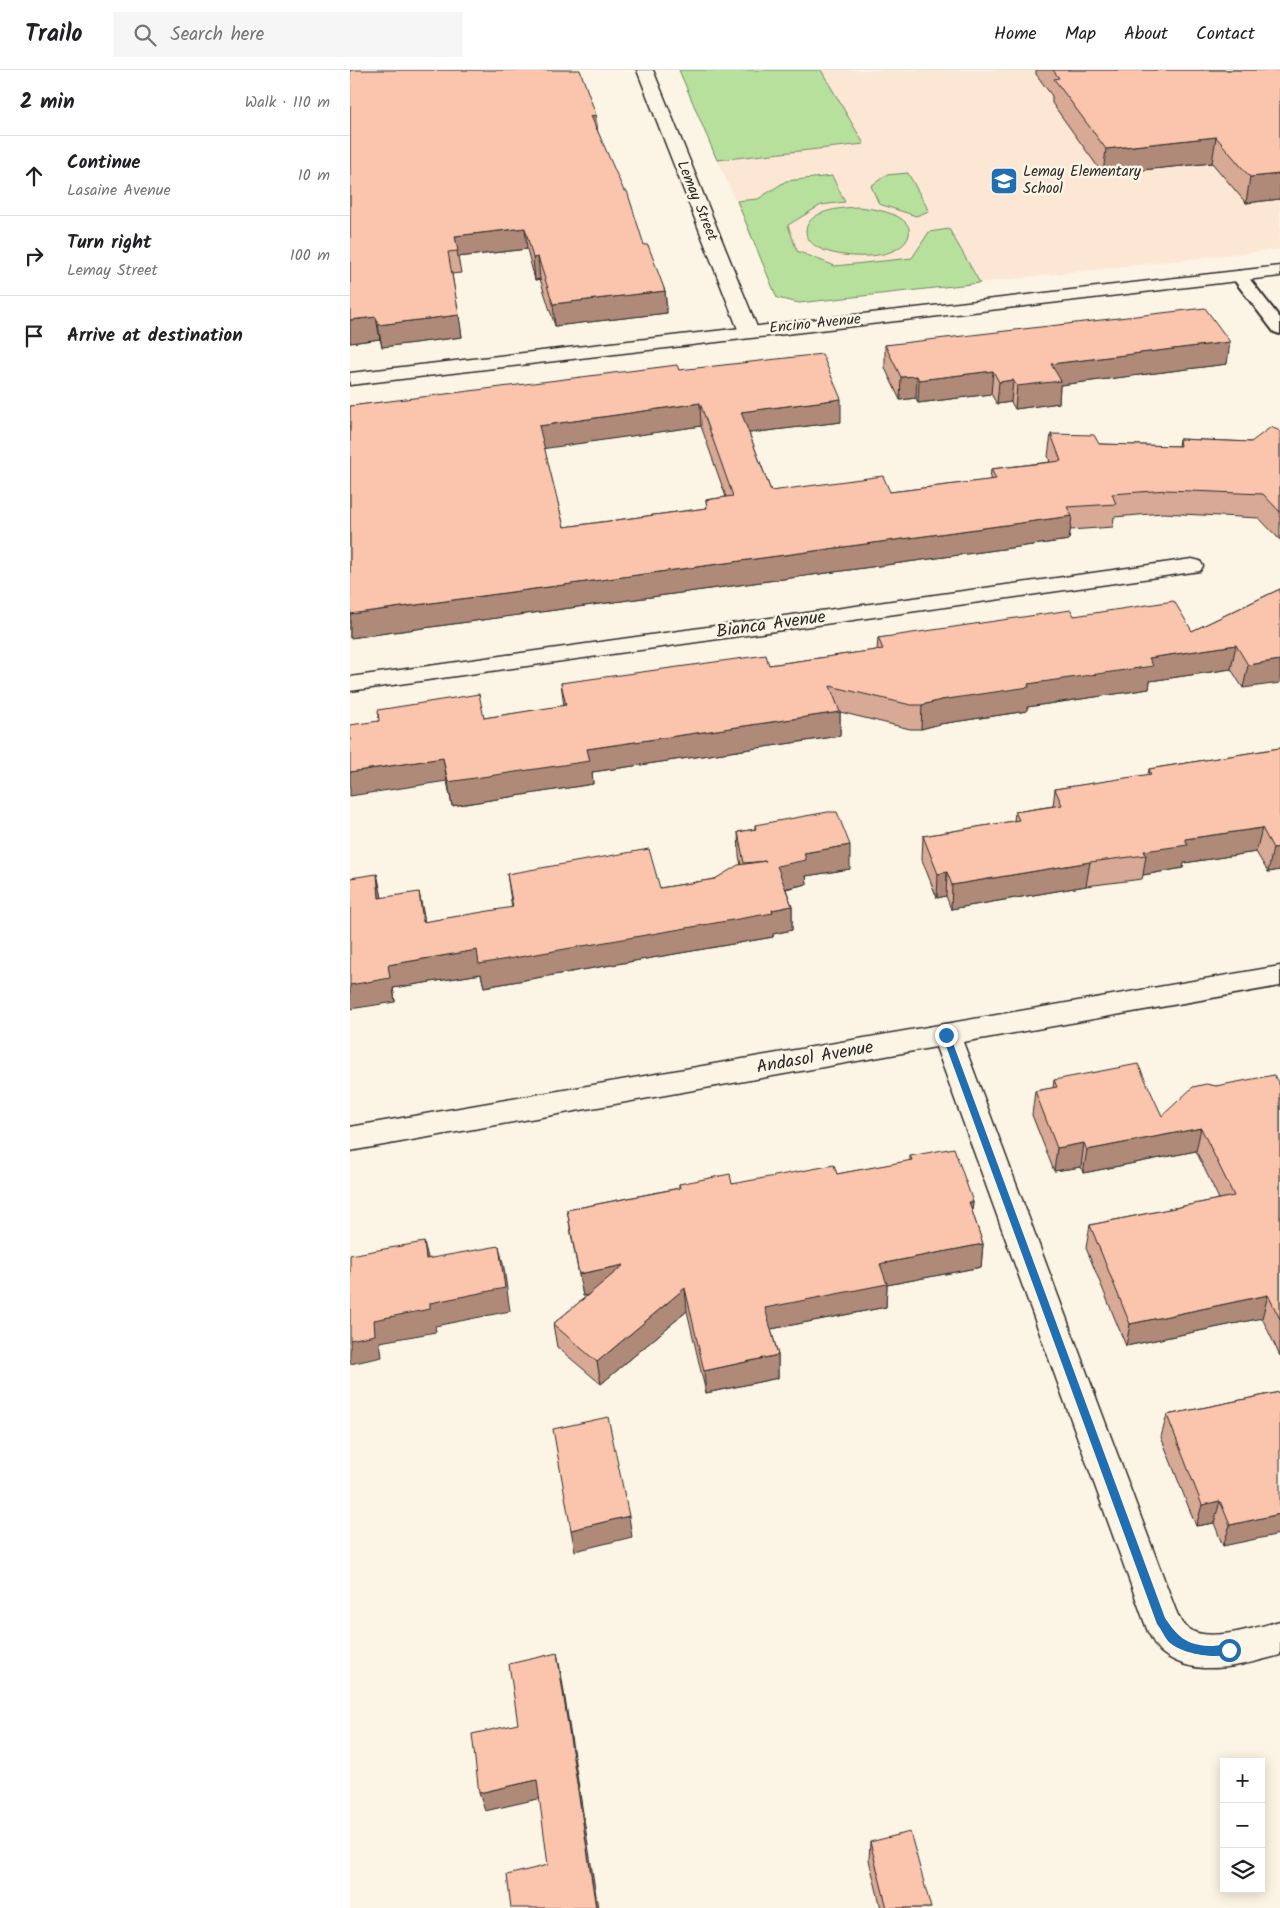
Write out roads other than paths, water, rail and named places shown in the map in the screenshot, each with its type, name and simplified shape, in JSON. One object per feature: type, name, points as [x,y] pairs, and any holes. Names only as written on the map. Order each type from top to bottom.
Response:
[{"type":"street","name":"Lemay Street","points":[[645,70],[748,332]]},
{"type":"street","name":"Encino Avenue","points":[[350,379],[1280,272]]},
{"type":"street","name":"Bianca Avenue","points":[[350,684],[1192,566]]},
{"type":"street","name":"Andasol Avenue","points":[[350,1140],[1280,976]]},
{"type":"street","points":[[946,1035],[1161,1620],[1173,1639],[1192,1648],[1210,1651],[1229,1650],[1280,1638]]},
{"type":"lane","points":[[1239,276],[1280,329]]},
{"type":"place","name":"Lemay Elementary School","points":[[1004,181]]}]
